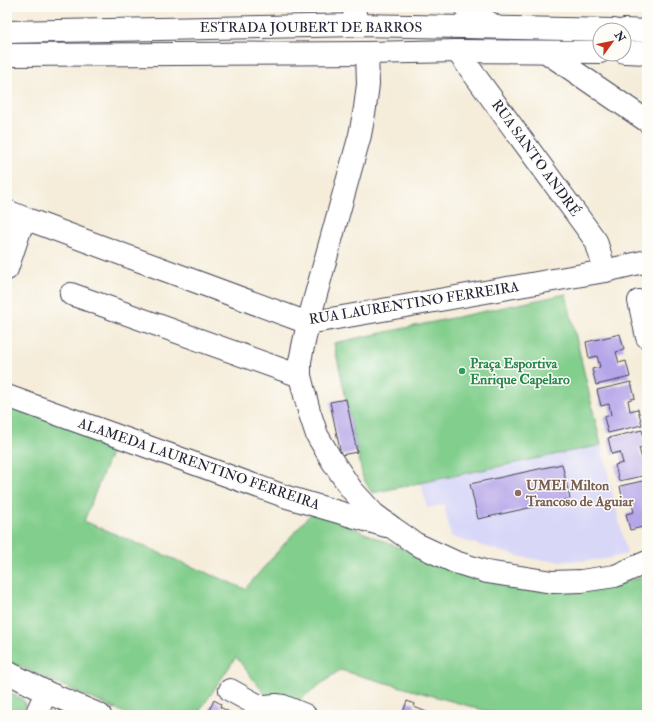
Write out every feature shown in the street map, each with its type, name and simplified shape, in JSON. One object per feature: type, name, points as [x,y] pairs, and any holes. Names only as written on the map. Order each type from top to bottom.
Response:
[{"type":"street","points":[[465,7],[496,27]]},
{"type":"street","name":"ESTRADA JOUBERT DE BARROS","points":[[7,32],[356,16],[496,27],[592,29]]},
{"type":"street","points":[[632,30],[647,31]]},
{"type":"street","name":"ESTRADA JOUBERT DE BARROS","points":[[7,54],[367,53],[457,51],[592,52]]},
{"type":"street","name":"RUA SANTO ANDRÉ","points":[[457,51],[596,241],[605,271]]},
{"type":"street","points":[[546,52],[647,121]]},
{"type":"street","points":[[632,52],[647,53]]},
{"type":"street","points":[[367,53],[368,84],[360,136],[308,323],[300,361],[300,376],[309,411],[317,435],[330,459],[352,490],[374,514],[416,544],[455,562],[488,572],[552,582],[615,576],[647,562]]},
{"type":"street","points":[[7,270],[15,215]]},
{"type":"street","name":"RUA LAURENTINO FERREIRA","points":[[15,215],[308,323],[605,271],[647,261]]},
{"type":"street","points":[[72,294],[300,376]]},
{"type":"street","points":[[639,301],[647,337]]},
{"type":"street","name":"ALAMEDA LAURENTINO FERREIRA","points":[[7,396],[287,497],[393,528]]},
{"type":"street","points":[[7,672],[46,692],[100,715]]},
{"type":"street","points":[[230,690],[259,706],[282,706],[305,715]]},
{"type":"street","points":[[36,715],[46,692]]},
{"type":"shaded area","name":"UMEI Milton Trancoso de Aguiar","points":[[601,445],[627,554],[606,559],[584,561],[540,560],[518,556],[451,537],[444,504],[427,508],[421,483]]},
{"type":"green space","name":"Praça Esportiva Enrique Capelaro","points":[[566,294],[601,445],[372,493],[363,478],[334,343]]},
{"type":"green space","points":[[7,401],[117,438],[84,521],[245,589],[313,511],[450,569],[633,580],[647,575],[647,715],[501,715],[340,670],[299,700],[270,701],[236,657],[197,715],[129,715],[7,661]]},
{"type":"green space","points":[[7,692],[21,698],[25,702],[25,707],[21,715],[7,715]]},
{"type":"building","points":[[620,334],[624,350],[616,352],[619,363],[626,361],[630,377],[596,385],[592,369],[600,367],[597,356],[589,358],[586,342]]},
{"type":"building","points":[[631,382],[635,398],[628,400],[630,411],[638,409],[642,425],[608,433],[604,417],[611,415],[609,404],[601,406],[597,390]]},
{"type":"building","points":[[346,399],[357,452],[341,455],[330,402]]},
{"type":"building","points":[[642,430],[646,446],[639,448],[642,459],[647,458],[647,475],[619,481],[615,465],[623,463],[620,452],[612,454],[608,438]]},
{"type":"building","points":[[562,464],[570,499],[478,519],[470,484]]},
{"type":"building","points":[[647,480],[647,526],[630,530],[626,514],[634,512],[631,501],[623,502],[620,486]]},
{"type":"building","points":[[214,700],[221,704],[220,707],[235,715],[207,715]]},
{"type":"building","points":[[407,701],[415,704],[414,707],[434,715],[402,715]]},
{"type":"place","name":"Praça Esportiva Enrique Capelaro","points":[[462,371]]},
{"type":"place","name":"UMEI Milton Trancoso de Aguiar","points":[[518,493]]}]
